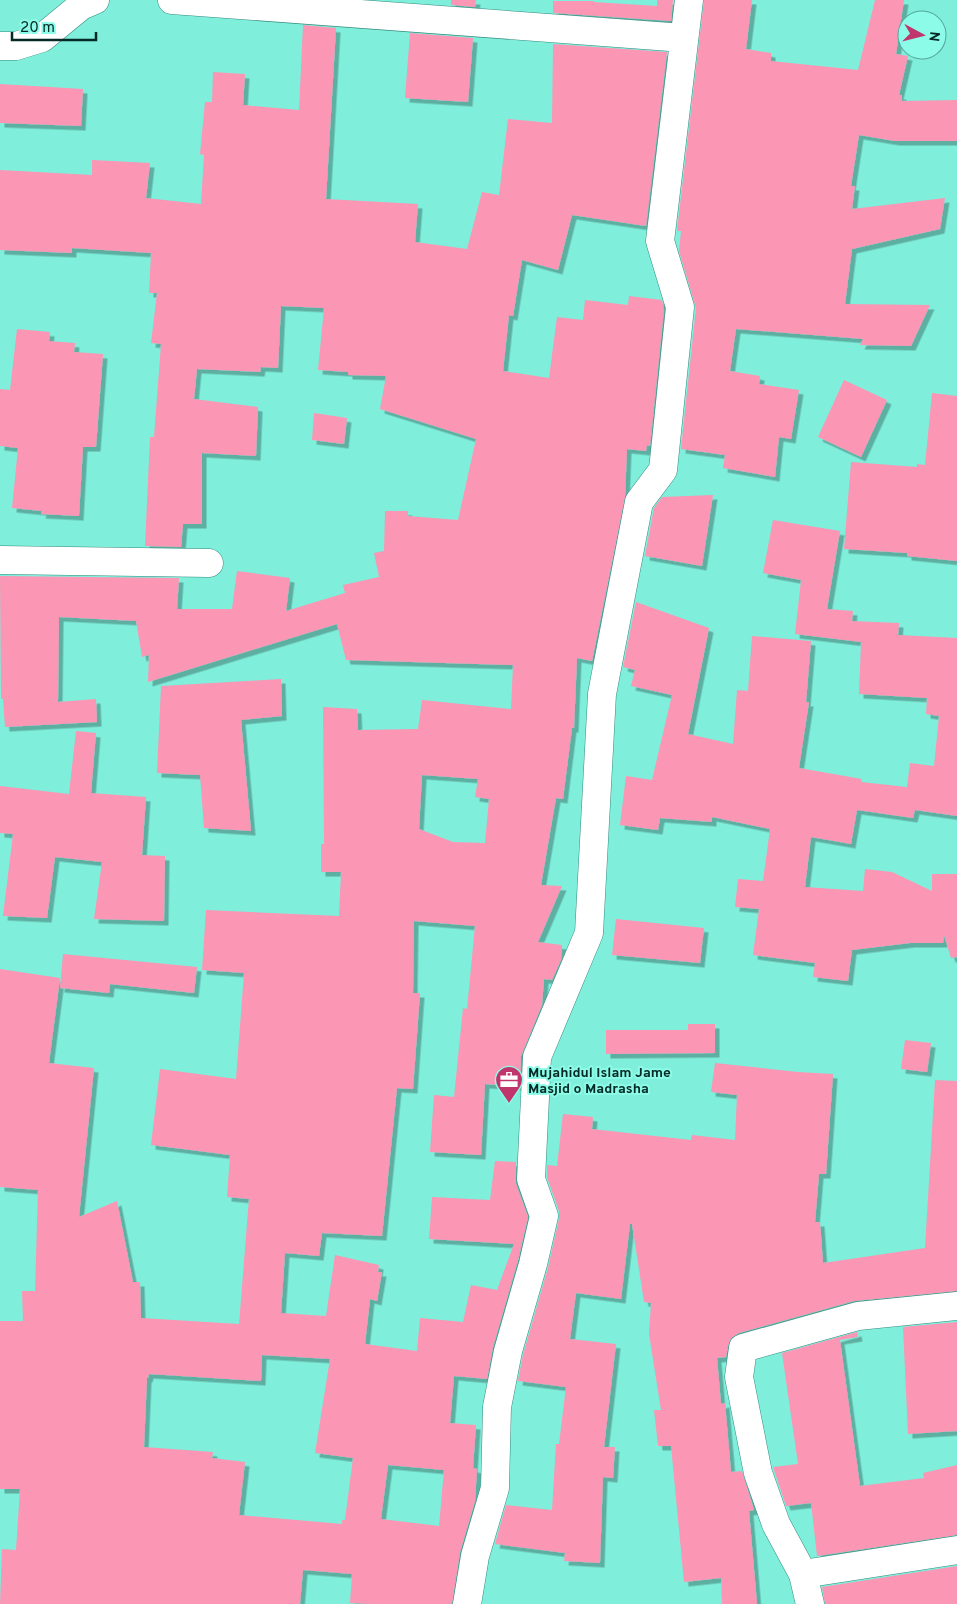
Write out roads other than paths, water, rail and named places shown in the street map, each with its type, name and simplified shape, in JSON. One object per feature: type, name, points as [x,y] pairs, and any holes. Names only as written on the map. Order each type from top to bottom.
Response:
[{"type":"street","points":[[0,46],[16,46],[42,38],[81,6],[95,0]]},
{"type":"street","points":[[172,0],[684,38]]},
{"type":"street","points":[[466,1604],[475,1556],[495,1488],[497,1407],[508,1351],[533,1264],[544,1216],[531,1179],[537,1057],[589,933],[602,694],[639,502],[663,470],[680,307],[660,241],[688,0]]},
{"type":"street","points":[[0,560],[208,563]]},
{"type":"street","points":[[810,1604],[803,1574],[776,1524],[758,1473],[740,1377],[743,1348],[858,1316],[957,1306]]},
{"type":"street","points":[[803,1574],[957,1550]]},
{"type":"place","name":"Mujahidul Islam Jame Masjid o Madrasha","points":[[509,1104]]}]
